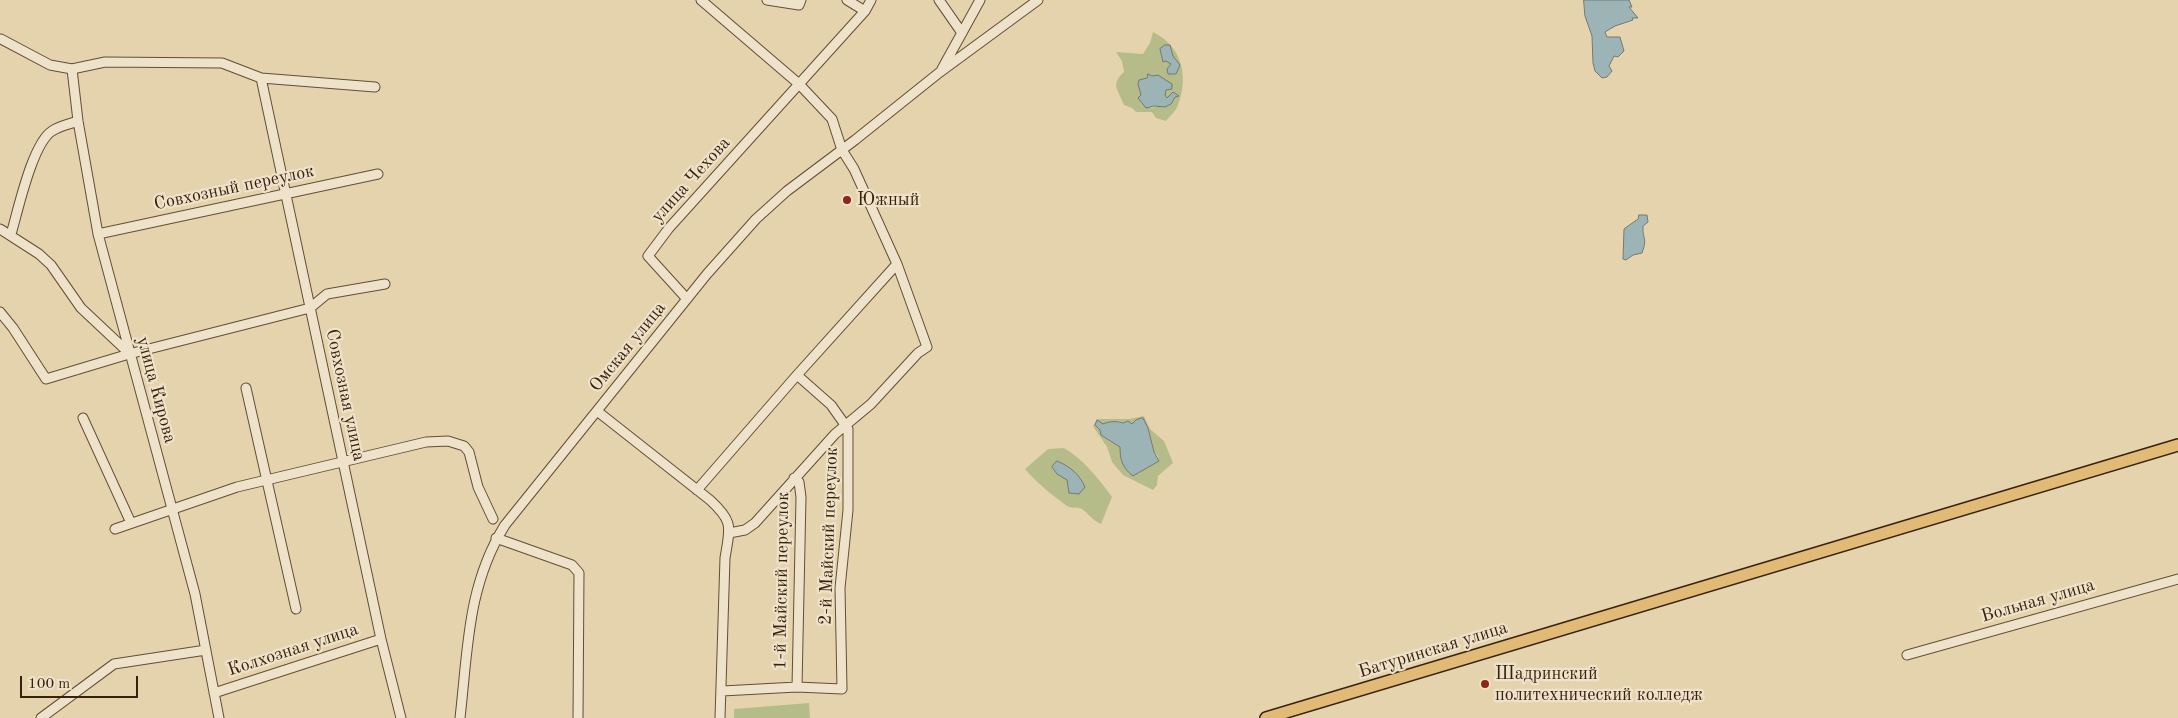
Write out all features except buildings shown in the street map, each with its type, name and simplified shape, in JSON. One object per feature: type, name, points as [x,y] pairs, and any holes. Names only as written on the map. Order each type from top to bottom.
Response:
[{"type":"main road","name":"Батуринская улица","points":[[1266,718],[2178,445]]},
{"type":"street","points":[[701,0],[799,84],[832,118],[842,150],[854,169],[897,264],[927,347],[918,353],[872,404],[845,424],[794,478],[756,523],[745,530],[730,533]]},
{"type":"street","points":[[767,0],[799,5],[801,0]]},
{"type":"street","points":[[847,0],[865,11]]},
{"type":"street","name":"улица Чехова","points":[[687,299],[648,256],[669,228],[865,11],[871,0]]},
{"type":"street","points":[[939,0],[962,33]]},
{"type":"street","points":[[940,72],[980,0]]},
{"type":"street","name":"Омская улица","points":[[460,718],[474,598],[484,565],[496,538],[511,517],[687,299],[756,219],[787,191],[940,72],[1038,0]]},
{"type":"street","points":[[1,39],[50,65],[72,69],[105,62],[222,63],[260,78],[375,87]]},
{"type":"street","name":"улица Кирова","points":[[72,69],[78,121],[98,234],[195,594],[219,718]]},
{"type":"street","name":"Совхозная улица","points":[[260,78],[381,639],[401,718]]},
{"type":"street","points":[[11,234],[32,162],[42,144],[52,131],[78,121]]},
{"type":"street","name":"Совхозный переулок","points":[[98,234],[378,174]]},
{"type":"street","points":[[0,229],[11,234],[51,265],[81,308],[129,354]]},
{"type":"street","points":[[697,490],[897,264]]},
{"type":"street","points":[[0,312],[13,328],[46,379],[129,354],[310,308],[327,294],[385,284]]},
{"type":"street","name":"2-й Майский переулок","points":[[722,691],[797,687],[842,689],[840,588],[846,541],[850,462],[848,429],[831,405],[797,375]]},
{"type":"street","points":[[246,388],[296,609]]},
{"type":"street","points":[[597,411],[697,490],[723,513],[728,522],[730,533],[725,558],[720,718]]},
{"type":"street","points":[[83,418],[130,522]]},
{"type":"street","points":[[115,529],[130,522],[237,487],[426,442],[448,441],[464,446],[469,452],[478,487],[493,519]]},
{"type":"street","name":"1-й Майский переулок","points":[[794,478],[799,482],[801,497],[797,687]]},
{"type":"street","points":[[496,538],[572,565],[579,572],[578,718]]},
{"type":"street","name":"Вольная улица","points":[[1907,655],[2178,579]]},
{"type":"street","name":"Колхозная улица","points":[[214,693],[381,639]]},
{"type":"street","points":[[41,718],[114,664],[206,650]]},
{"type":"green space","points":[[1153,32],[1171,45],[1177,54],[1183,73],[1183,83],[1178,105],[1166,121],[1156,118],[1152,112],[1136,112],[1124,105],[1116,87],[1117,80],[1124,72],[1122,61],[1116,52],[1143,54],[1150,43]],"holes":[[[1160,77],[1167,80],[1164,95],[1168,99],[1173,92],[1178,96],[1171,103],[1151,108],[1141,95],[1140,87],[1147,79]]]},
{"type":"green space","points":[[1144,416],[1150,429],[1164,441],[1173,463],[1158,476],[1157,485],[1153,490],[1123,475],[1112,462],[1107,447],[1093,426],[1097,419],[1129,419]],"holes":[[[1118,421],[1148,428],[1154,452],[1158,456],[1159,461],[1142,470],[1139,474],[1120,450],[1120,447],[1101,435],[1100,430],[1107,422]]]},
{"type":"green space","points":[[1064,448],[1096,476],[1112,497],[1101,524],[1082,509],[1067,506],[1045,489],[1025,469],[1048,449]]},
{"type":"green space","points":[[809,703],[810,718],[734,718],[734,709]]},
{"type":"water","points":[[1584,0],[1629,0],[1632,7],[1629,7],[1638,18],[1632,18],[1633,20],[1615,26],[1605,32],[1607,37],[1620,37],[1624,51],[1618,57],[1614,56],[1609,66],[1612,71],[1607,77],[1602,78],[1595,71],[1592,36],[1585,16]]},
{"type":"water","points":[[1165,45],[1170,45],[1173,56],[1180,65],[1176,74],[1168,74],[1167,69],[1171,64],[1166,61],[1163,62],[1160,49]]},
{"type":"water","points":[[1148,74],[1152,76],[1158,75],[1172,84],[1172,89],[1166,90],[1165,95],[1167,98],[1173,92],[1179,96],[1175,97],[1171,104],[1165,107],[1154,106],[1146,108],[1138,98],[1141,95],[1138,84],[1139,80],[1147,78]]},
{"type":"water","points":[[1639,215],[1647,215],[1648,222],[1643,226],[1644,248],[1642,253],[1633,255],[1626,260],[1623,259],[1624,229],[1638,219]]},
{"type":"water","points":[[1143,418],[1148,428],[1154,452],[1159,461],[1133,476],[1122,463],[1120,447],[1101,435],[1100,430],[1095,425],[1097,420],[1103,424],[1128,421],[1132,424],[1136,420]]},
{"type":"water","points":[[1057,461],[1070,468],[1080,478],[1085,487],[1079,494],[1069,493],[1067,480],[1057,474],[1052,467]]},
{"type":"place","name":"Южный","points":[[847,200]]},
{"type":"place","name":"Шадринский политехнический колледж","points":[[1485,684]]}]
